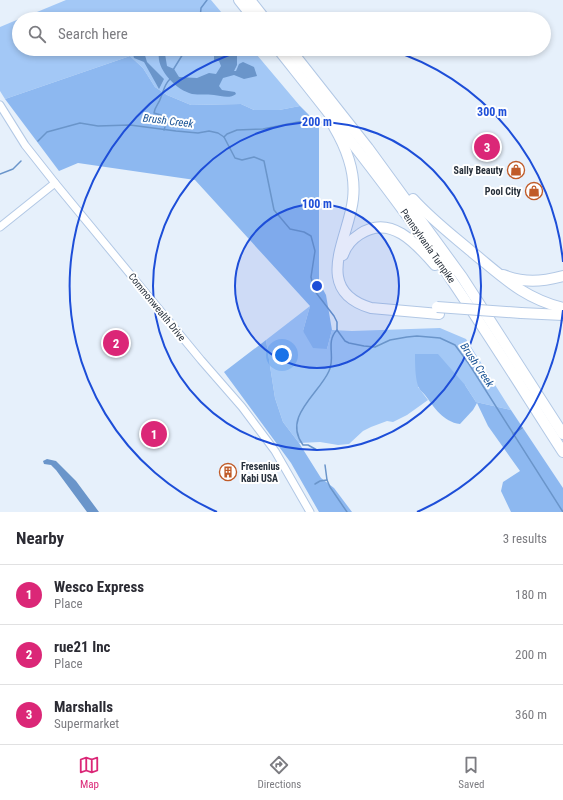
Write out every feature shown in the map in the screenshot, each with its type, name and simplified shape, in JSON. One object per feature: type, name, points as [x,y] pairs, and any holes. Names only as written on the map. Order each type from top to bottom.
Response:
[{"type":"highway","points":[[239,0],[248,12]]},
{"type":"highway","points":[[250,0],[259,12]]},
{"type":"highway","name":"Pennsylvania Turnpike","points":[[284,56],[341,127],[437,258],[563,452]]},
{"type":"highway","name":"Pennsylvania Turnpike","points":[[296,56],[368,148],[462,277],[563,434]]},
{"type":"highway","points":[[314,94],[317,103],[340,136],[346,149],[351,167],[353,199],[338,260],[339,278],[343,288],[355,301],[363,306],[371,308],[438,310]]},
{"type":"highway","points":[[368,148],[432,218],[515,288],[534,299],[563,308]]},
{"type":"highway","points":[[473,313],[425,253],[400,232],[386,228],[370,228],[351,241],[344,252],[342,270],[345,282],[362,300],[375,305],[438,310],[522,316],[563,321]]},
{"type":"highway","points":[[498,273],[514,279],[529,282],[563,276]]},
{"type":"highway","points":[[522,316],[563,315]]},
{"type":"street","name":"Commonwealth Drive","points":[[0,105],[26,145],[55,183],[192,349],[242,407],[275,451],[310,512]]},
{"type":"street","points":[[0,227],[55,183]]},
{"type":"shaded area","points":[[66,0],[211,0],[221,12],[37,12]]},
{"type":"shaded area","points":[[12,22],[12,56],[130,56],[5,99],[0,91],[0,27]]},
{"type":"shaded area","points":[[130,56],[258,56],[300,106],[279,110],[254,110],[241,104],[191,105],[167,95],[155,87],[143,68]]},
{"type":"shaded area","points":[[130,56],[143,68],[155,87],[167,95],[191,105],[241,104],[254,110],[279,110],[300,106],[319,125],[319,282],[326,295],[332,330],[327,349],[313,348],[303,331],[310,306],[195,180],[78,163],[59,171],[5,99]]},
{"type":"shaded area","points":[[134,56],[145,56],[147,62],[164,79],[159,89],[144,62],[134,58]]},
{"type":"shaded area","points":[[159,56],[165,56],[167,66],[174,69],[179,77],[197,78],[209,73],[216,74],[221,66],[219,61],[214,60],[214,56],[237,56],[237,65],[234,71],[236,71],[239,64],[243,62],[254,67],[257,76],[244,79],[234,75],[223,78],[219,86],[222,90],[235,92],[236,94],[234,96],[225,97],[192,94],[180,88],[168,78]]},
{"type":"shaded area","points":[[310,306],[303,331],[327,349],[332,330],[352,331],[440,328],[466,339],[511,410],[476,402],[465,385],[418,387],[428,400],[407,415],[393,422],[387,421],[363,431],[349,444],[338,445],[320,442],[299,443],[283,422],[275,398],[266,340]]},
{"type":"shaded area","points":[[266,340],[275,398],[283,422],[299,443],[321,478],[334,488],[352,512],[319,512],[291,463],[224,372]]},
{"type":"shaded area","points":[[415,354],[438,354],[465,385],[476,402],[511,410],[563,488],[563,512],[511,512],[501,491],[503,482],[520,471],[488,426],[477,403],[473,410],[460,424],[454,423],[444,417],[436,409],[420,390],[418,385]]},
{"type":"shaded area","points":[[47,459],[56,461],[76,481],[99,512],[87,512],[56,470],[51,465],[44,464],[43,461]]},
{"type":"waterway","points":[[201,12],[201,8],[207,0]]},
{"type":"waterway","points":[[173,70],[182,56]]},
{"type":"waterway","points":[[164,130],[166,123],[164,116],[154,113],[165,85],[170,79]]},
{"type":"waterway","points":[[224,137],[227,134],[237,130],[263,129],[313,119]]},
{"type":"waterway","name":"Brush Creek","points":[[38,141],[47,132],[80,123],[98,126],[130,125],[198,133],[209,131],[218,133],[224,137],[235,158],[242,160],[254,157],[264,161],[274,210],[290,229],[304,232],[311,236],[315,251],[311,277],[314,290],[334,316],[337,322],[337,330],[345,341],[375,347],[390,340],[417,336],[440,338],[455,345],[469,364],[563,512]]},
{"type":"waterway","name":"Brush Creek","points":[[0,174],[13,169],[21,161]]},
{"type":"waterway","points":[[317,450],[308,445],[303,445],[298,435],[297,425],[299,415],[304,406],[329,371],[332,360],[331,345],[333,335],[337,330]]},
{"type":"waterway","points":[[513,434],[522,428]]},
{"type":"waterway","points":[[325,465],[327,480],[330,487],[347,512]]},
{"type":"waterway","points":[[315,484],[320,481],[327,480]]},
{"type":"place","name":"Marshalls","points":[[487,147]]},
{"type":"place","name":"Sally Beauty","points":[[516,170]]},
{"type":"place","name":"Pool City","points":[[534,191]]},
{"type":"place","name":"rue21 Inc","points":[[116,343]]},
{"type":"place","name":"Wesco Express","points":[[154,434]]},
{"type":"place","name":"Fresenius Kabi USA","points":[[228,472]]}]
